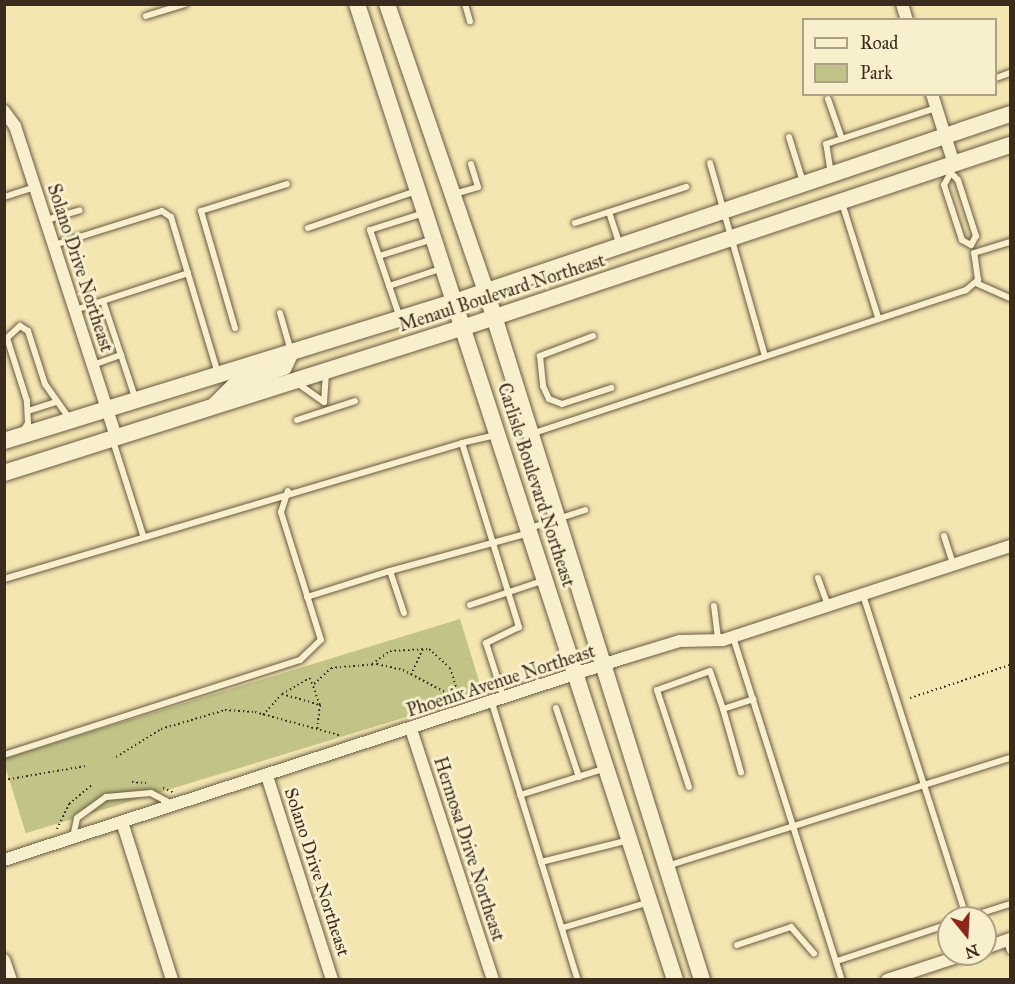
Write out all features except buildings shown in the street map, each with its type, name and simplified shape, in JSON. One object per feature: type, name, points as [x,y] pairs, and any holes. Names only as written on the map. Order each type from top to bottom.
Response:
[{"type":"main road","name":"Carlisle Boulevard Northeast","points":[[357,4],[446,267],[675,980]]},
{"type":"main road","name":"Carlisle Boulevard Northeast","points":[[387,4],[486,291],[601,667],[702,980]]},
{"type":"main road","name":"Menaul Boulevard Northeast","points":[[12,439],[457,301],[1011,114]]},
{"type":"main road","name":"Menaul Boulevard Northeast","points":[[4,473],[493,318],[842,201],[949,169],[1011,145]]},
{"type":"main road","points":[[214,406],[234,386],[284,367],[291,352]]},
{"type":"main road","points":[[606,768],[623,788],[647,859],[666,867]]},
{"type":"street","points":[[935,99],[945,135],[949,169]]},
{"type":"street","name":"Solano Drive Northeast","points":[[5,111],[35,187],[93,364],[114,438]]},
{"type":"street","name":"Phoenix Avenue Northeast","points":[[4,860],[680,641],[718,641],[733,637],[1011,546]]},
{"type":"street","name":"Hermosa Drive Northeast","points":[[411,729],[493,980]]},
{"type":"street","name":"Solano Drive Northeast","points":[[267,776],[332,980]]},
{"type":"street","points":[[122,822],[172,980]]},
{"type":"street","points":[[4,960],[11,980]]},
{"type":"street","points":[[887,980],[937,964]]},
{"type":"lane","points":[[146,16],[185,4]]},
{"type":"lane","points":[[465,4],[470,21]]},
{"type":"lane","points":[[828,99],[842,139]]},
{"type":"lane","points":[[831,174],[826,144],[935,99]]},
{"type":"lane","points":[[789,137],[804,183]]},
{"type":"lane","points":[[454,194],[478,186],[471,164]]},
{"type":"lane","points":[[710,164],[764,353]]},
{"type":"lane","points":[[949,169],[944,185],[962,240],[971,245],[974,254],[976,283]]},
{"type":"lane","points":[[949,169],[958,180],[976,236],[971,245]]},
{"type":"lane","points":[[235,328],[201,211],[287,184]]},
{"type":"lane","points":[[4,197],[35,187]]},
{"type":"lane","points":[[575,223],[686,187]]},
{"type":"lane","points":[[308,228],[420,190]]},
{"type":"lane","points":[[842,201],[878,317]]},
{"type":"lane","points":[[46,220],[80,210]]},
{"type":"lane","points":[[54,245],[162,211],[171,217],[218,375]]},
{"type":"lane","points":[[400,319],[370,230],[427,212]]},
{"type":"lane","points":[[609,212],[620,246]]},
{"type":"lane","points":[[379,256],[436,238]]},
{"type":"lane","points":[[974,254],[1011,242]]},
{"type":"lane","points":[[389,286],[446,267]]},
{"type":"lane","points":[[75,310],[188,273]]},
{"type":"lane","points":[[529,434],[976,283],[1011,297]]},
{"type":"lane","points":[[103,301],[136,400]]},
{"type":"lane","points":[[280,313],[291,352]]},
{"type":"lane","points":[[12,439],[28,423],[28,411],[7,338],[20,326],[28,331],[56,402],[72,420]]},
{"type":"lane","points":[[592,336],[540,356],[543,386],[549,399],[562,404],[611,388]]},
{"type":"lane","points":[[93,364],[122,355]]},
{"type":"lane","points":[[324,411],[321,402],[326,371]]},
{"type":"lane","points":[[294,381],[321,402]]},
{"type":"lane","points":[[297,420],[355,401]]},
{"type":"lane","points":[[28,411],[56,402]]},
{"type":"lane","points":[[4,579],[288,491],[499,434]]},
{"type":"lane","points":[[114,438],[143,535]]},
{"type":"lane","points":[[462,443],[510,591],[519,627],[486,643],[498,701],[520,795],[578,980]]},
{"type":"lane","points":[[4,755],[300,660],[321,640],[281,512],[288,491]]},
{"type":"lane","points":[[307,597],[530,530],[585,510]]},
{"type":"lane","points":[[944,536],[954,565]]},
{"type":"lane","points":[[390,571],[404,614]]},
{"type":"lane","points":[[818,578],[828,606]]},
{"type":"lane","points":[[470,605],[546,580]]},
{"type":"lane","points":[[863,595],[963,906]]},
{"type":"lane","points":[[714,606],[718,641]]},
{"type":"lane","points":[[733,637],[842,980]]},
{"type":"lane","points":[[689,788],[657,690],[710,671],[741,772]]},
{"type":"lane","points":[[723,709],[753,699]]},
{"type":"lane","points":[[556,708],[579,777]]},
{"type":"lane","points":[[666,867],[1011,758]]},
{"type":"lane","points":[[520,795],[606,768]]},
{"type":"lane","points":[[73,838],[77,818],[106,797],[151,793],[174,805]]},
{"type":"lane","points":[[541,862],[629,840]]},
{"type":"lane","points":[[562,928],[649,901]]},
{"type":"lane","points":[[736,945],[791,927],[814,953]]},
{"type":"lane","points":[[837,961],[937,928]]},
{"type":"path","points":[[314,684],[331,668],[372,664],[411,675],[462,700],[444,660],[423,648],[390,651],[372,664]]},
{"type":"path","points":[[411,675],[423,648]]},
{"type":"path","points":[[910,698],[1010,664]]},
{"type":"path","points":[[263,715],[282,693],[307,678],[314,684],[320,705],[317,730]]},
{"type":"path","points":[[282,693],[320,705]]},
{"type":"path","points":[[116,757],[161,729],[207,714],[235,710],[350,738]]},
{"type":"path","points":[[4,780],[86,766]]},
{"type":"path","points":[[56,832],[69,804],[92,785]]},
{"type":"green space","points":[[460,619],[483,694],[26,833],[4,758]]}]
